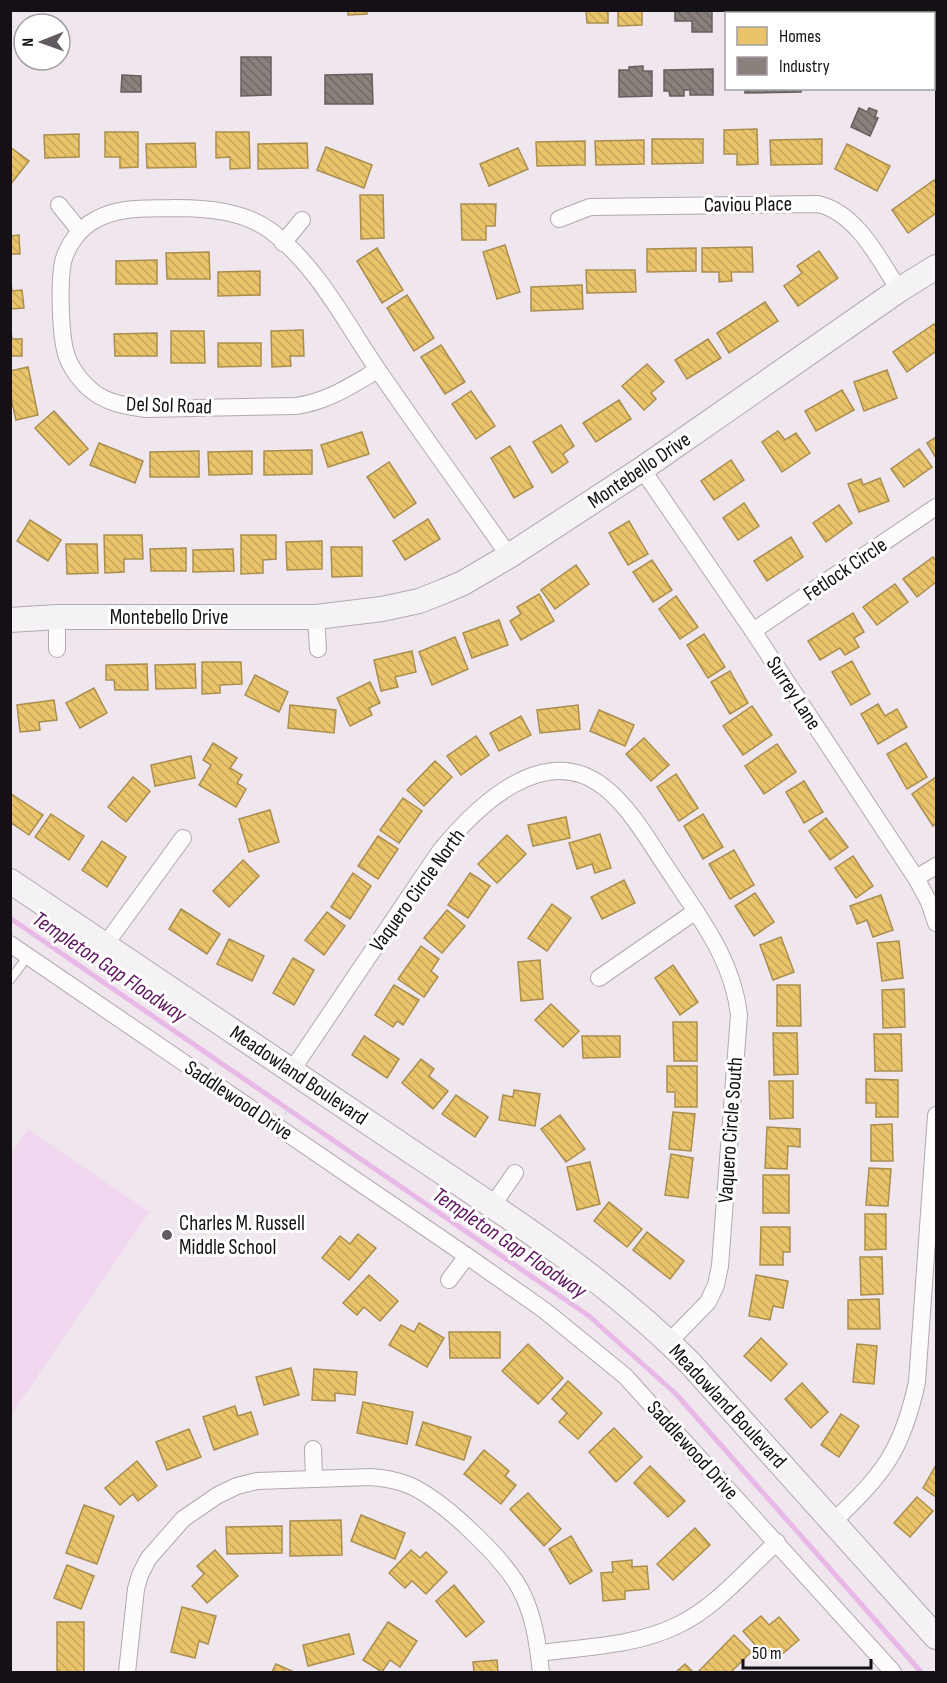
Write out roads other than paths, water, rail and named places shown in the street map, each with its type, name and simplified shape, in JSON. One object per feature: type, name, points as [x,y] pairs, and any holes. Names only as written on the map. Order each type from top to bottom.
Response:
[{"type":"street","name":"Caviou Place","points":[[559,219],[590,207],[818,204],[830,207],[841,214],[856,229],[899,290]]},
{"type":"street","points":[[59,205],[80,231]]},
{"type":"street","name":"Del Sol Road","points":[[378,370],[331,398],[296,406],[146,409],[123,406],[105,400],[89,390],[67,358],[62,285],[64,261],[71,244],[80,231],[94,220],[112,212],[128,209],[196,208],[250,219],[270,230],[303,260],[318,278],[378,370],[509,556]]},
{"type":"street","points":[[283,243],[302,220]]},
{"type":"street","name":"Montebello Drive","points":[[10,620],[57,617],[316,617],[351,615],[418,601],[463,583],[509,556],[642,469],[899,290],[936,267]]},
{"type":"street","name":"Surrey Lane","points":[[642,469],[753,631],[916,878],[929,902],[936,923]]},
{"type":"street","name":"Fetlock Circle","points":[[753,631],[936,507]]},
{"type":"street","points":[[57,617],[57,649]]},
{"type":"street","points":[[316,617],[318,649]]},
{"type":"street","name":"Vaquero Circle North","points":[[292,1070],[448,842],[492,797],[532,775],[571,772],[589,778],[604,787],[628,812],[677,884]]},
{"type":"street","points":[[105,945],[183,838]]},
{"type":"street","points":[[916,878],[936,866]]},
{"type":"street","name":"Meadowland Boulevard","points":[[10,881],[492,1206],[616,1296],[669,1342],[936,1637]]},
{"type":"street","name":"Vaquero Circle South","points":[[669,1342],[708,1302],[716,1285],[720,1266],[739,1015],[737,995],[723,956],[677,884]]},
{"type":"street","points":[[599,978],[696,911]]},
{"type":"street","name":"Saddlewood Drive","points":[[10,944],[467,1256],[544,1310],[626,1376],[893,1672]]},
{"type":"street","points":[[833,1522],[866,1491],[882,1471],[899,1443],[910,1413],[917,1382],[936,1115]]},
{"type":"street","points":[[492,1206],[515,1173]]},
{"type":"street","points":[[449,1280],[467,1256]]},
{"type":"street","points":[[313,1449],[314,1479]]},
{"type":"street","points":[[127,1672],[140,1575],[148,1559],[183,1519],[202,1504],[237,1486],[257,1481],[371,1477],[387,1478],[408,1484],[444,1507],[498,1558],[524,1595],[533,1618],[541,1672]]},
{"type":"street","points":[[538,1653],[619,1642],[650,1635],[678,1625],[708,1606],[777,1542]]},
{"type":"lane","points":[[10,980],[28,956]]},
{"type":"waterway","name":"Templeton Gap Floodway","points":[[10,918],[589,1316],[676,1394],[921,1672]]},
{"type":"place","name":"Charles M. Russell Middle School","points":[[167,1235]]}]
